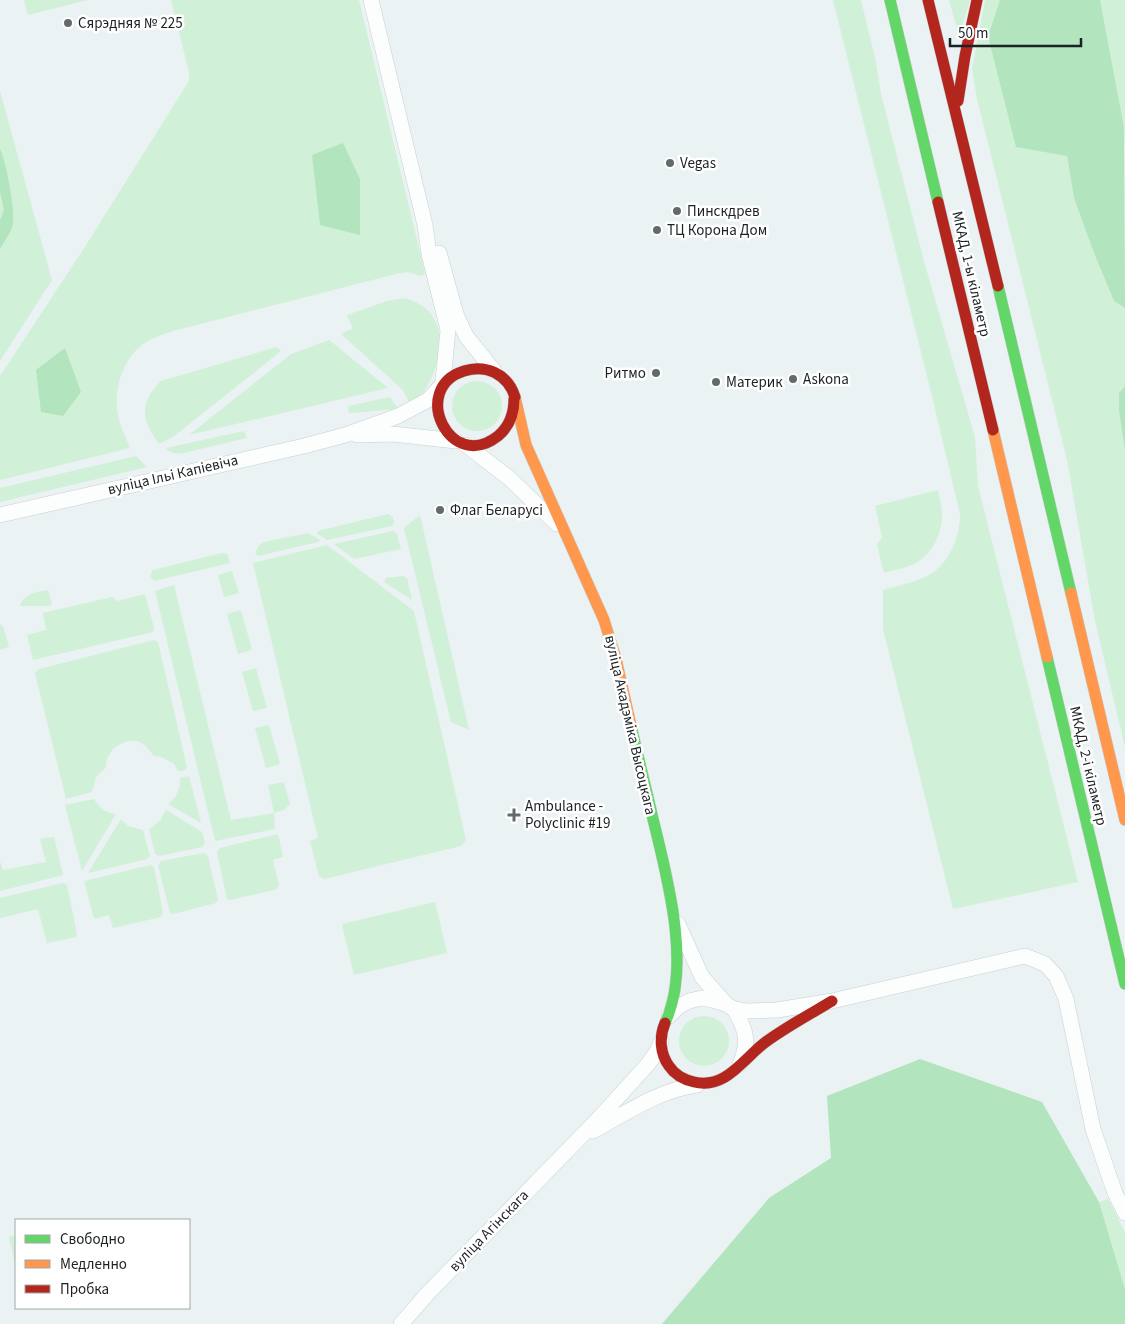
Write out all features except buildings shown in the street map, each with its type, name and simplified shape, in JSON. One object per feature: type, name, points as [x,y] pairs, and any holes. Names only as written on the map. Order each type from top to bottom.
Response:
[{"type":"main road","name":"МКАД, 1-ы кіламетр","points":[[890,0],[1023,556]]},
{"type":"main road","name":"МКАД, 1-ы кіламетр","points":[[928,0],[1060,548]]},
{"type":"main road","points":[[956,112],[965,56],[978,0]]},
{"type":"main road","points":[[442,384],[467,369],[477,368],[494,371]]},
{"type":"main road","name":"вуліца Акадэміка Высоцкага","points":[[494,371],[503,377],[513,389],[525,443],[532,455],[606,626],[638,751],[674,914],[677,960],[676,978],[669,1016]]},
{"type":"main road","name":"вуліца Акадэміка Высоцкага","points":[[442,384],[437,406],[439,417],[444,427],[461,443]]},
{"type":"main road","points":[[461,443],[480,445],[499,436],[511,420],[514,399]]},
{"type":"main road","name":"МКАД, 2-і кіламетр","points":[[1060,548],[1125,820]]},
{"type":"main road","name":"МКАД, 2-і кіламетр","points":[[1023,556],[1125,984]]},
{"type":"main road","points":[[669,1016],[663,1028],[661,1042],[663,1054],[669,1067],[678,1076],[690,1082],[704,1084],[718,1082],[730,1075],[760,1047],[785,1029],[832,1001]]},
{"type":"street","points":[[370,0],[425,225],[429,254],[448,330],[442,384]]},
{"type":"street","points":[[425,225],[438,249],[456,314],[466,336],[494,371]]},
{"type":"street","name":"вуліца Ільі Капіевіча","points":[[0,515],[345,435],[409,411],[428,400],[442,384]]},
{"type":"street","name":"вуліца Ільі Капіевіча","points":[[345,435],[393,434],[461,443]]},
{"type":"street","name":"вуліца Акадэміка Высоцкага","points":[[461,443],[510,478],[561,528],[569,542]]},
{"type":"street","points":[[674,914],[702,977],[730,1006],[744,1026],[745,1052],[740,1064]]},
{"type":"street","points":[[669,1016],[678,1007],[696,999],[713,1000],[746,1011],[777,1010],[903,986],[1025,956],[1045,964],[1056,976],[1066,999],[1093,1129],[1115,1193],[1125,1213]]},
{"type":"street","name":"вуліца Агінскага","points":[[401,1324],[429,1292],[579,1139],[648,1064],[661,1042]]},
{"type":"street","name":"вуліца Агінскага","points":[[579,1139],[667,1091],[704,1084]]},
{"type":"green space","points":[[24,0],[88,0],[28,15]]},
{"type":"green space","points":[[171,0],[359,0],[425,273],[422,276],[408,272],[396,274],[173,331],[153,339],[142,345],[129,359],[118,387],[118,415],[130,448],[0,480],[0,376],[81,253],[189,81],[189,72]]},
{"type":"green space","points":[[833,0],[861,0],[876,62],[881,94],[925,265],[975,437],[978,486],[1078,882],[953,909],[883,629],[883,590],[925,577],[940,566],[955,542],[960,514]]},
{"type":"green space","points":[[949,0],[970,0],[959,36]]},
{"type":"green space","points":[[985,0],[1000,0],[988,36],[1067,156],[1074,198],[1094,253],[1114,301],[1125,308],[1125,386],[1119,393],[1119,411],[1125,451],[1125,747],[1095,621],[1067,460],[977,99],[972,69]]},
{"type":"green space","points":[[1000,0],[1100,0],[1124,128],[1125,308],[1114,301],[1094,253],[1074,198],[1067,156],[1016,147],[988,36]]},
{"type":"green space","points":[[1075,0],[1125,0],[1125,145],[1124,128]]},
{"type":"green space","points":[[0,91],[52,280],[0,361]]},
{"type":"green space","points":[[343,143],[360,179],[360,235],[320,225],[312,155]]},
{"type":"green space","points":[[0,149],[10,188],[13,222],[11,231],[0,249],[0,220],[4,210],[0,192]]},
{"type":"green space","points":[[406,298],[429,311],[438,327],[440,337],[438,357],[432,377],[422,394],[409,402],[403,390],[341,334],[353,328],[347,315],[387,301]]},
{"type":"green space","points":[[329,340],[388,388],[189,435],[291,354]]},
{"type":"green space","points":[[277,347],[281,351],[173,437],[159,444],[149,427],[145,411],[149,397],[161,381]]},
{"type":"green space","points":[[65,348],[81,392],[63,416],[41,412],[36,370]]},
{"type":"green space","points":[[477,381],[491,385],[498,392],[502,406],[498,420],[491,427],[477,431],[463,427],[456,420],[452,406],[456,392],[463,385]]},
{"type":"green space","points":[[1125,386],[1125,451],[1119,411],[1119,393]]},
{"type":"green space","points":[[390,397],[398,409],[349,413],[348,406]]},
{"type":"green space","points":[[244,431],[247,438],[179,454],[170,452],[166,448]]},
{"type":"green space","points":[[136,456],[147,467],[0,502],[0,488]]},
{"type":"green space","points":[[938,490],[942,508],[942,521],[935,543],[926,555],[914,564],[884,573],[877,545],[882,537],[875,506]]},
{"type":"green space","points":[[388,514],[393,517],[394,522],[392,526],[327,540],[317,533],[318,531]]},
{"type":"green space","points":[[420,515],[469,730],[451,722],[404,528]]},
{"type":"green space","points":[[393,531],[397,534],[401,549],[354,559],[334,544]]},
{"type":"green space","points":[[308,533],[320,540],[258,556],[255,553],[259,545],[264,542]]},
{"type":"green space","points":[[327,545],[414,611],[466,840],[461,846],[324,879],[319,876],[310,841],[318,838],[253,563]]},
{"type":"green space","points":[[222,553],[227,554],[230,563],[154,581],[150,576],[153,570]]},
{"type":"green space","points":[[232,571],[239,593],[224,597],[218,575]]},
{"type":"green space","points":[[403,576],[407,578],[412,600],[384,582],[386,578]]},
{"type":"green space","points":[[174,585],[231,820],[274,813],[275,829],[215,841],[155,591]]},
{"type":"green space","points":[[48,590],[52,604],[48,606],[20,606],[28,596]]},
{"type":"green space","points":[[145,594],[154,628],[153,632],[33,660],[27,635],[46,630],[43,613],[112,597],[117,601]]},
{"type":"green space","points":[[241,610],[252,650],[238,654],[227,614]]},
{"type":"green space","points":[[0,624],[3,626],[9,647],[0,650]]},
{"type":"green space","points":[[154,640],[158,642],[187,767],[185,770],[178,771],[174,764],[162,757],[154,756],[146,746],[138,741],[128,741],[113,749],[107,758],[106,767],[96,777],[92,792],[66,799],[35,673],[39,669]]},
{"type":"green space","points":[[256,668],[267,708],[253,711],[242,672]]},
{"type":"green space","points":[[269,725],[280,764],[266,768],[255,728]]},
{"type":"green space","points":[[189,776],[201,823],[168,804],[178,792],[180,778]]},
{"type":"green space","points":[[284,782],[290,804],[284,810],[274,813],[268,785]]},
{"type":"green space","points":[[94,799],[103,809],[116,814],[82,871],[65,805]]},
{"type":"green space","points":[[166,810],[202,832],[205,843],[203,847],[159,856],[155,854],[149,829],[160,821]]},
{"type":"green space","points":[[121,819],[128,826],[143,830],[150,856],[147,859],[88,873]]},
{"type":"green space","points":[[278,834],[283,857],[273,860],[279,885],[277,889],[230,900],[227,899],[217,852],[220,848]]},
{"type":"green space","points":[[54,837],[63,875],[0,891],[0,861],[3,870],[46,862],[40,839]]},
{"type":"green space","points":[[204,853],[208,856],[218,900],[216,903],[173,914],[170,912],[158,866],[161,861]]},
{"type":"green space","points":[[150,865],[154,867],[163,913],[161,917],[113,928],[109,915],[94,919],[84,881]]},
{"type":"green space","points":[[63,883],[67,885],[76,937],[47,943],[38,909],[0,918],[0,898]]},
{"type":"green space","points":[[435,902],[447,953],[354,975],[342,924]]},
{"type":"green space","points":[[704,1016],[718,1020],[725,1027],[729,1041],[725,1055],[718,1062],[704,1066],[690,1062],[683,1055],[679,1041],[683,1027],[690,1020]]},
{"type":"green space","points":[[920,1059],[1042,1102],[1099,1202],[1125,1289],[1125,1324],[662,1324],[769,1198],[831,1158],[827,1096]]},
{"type":"green space","points":[[1108,1199],[1125,1232],[1125,1289],[1099,1202]]},
{"type":"green space","points":[[15,1235],[15,1264],[9,1237]]},
{"type":"traffic: fast","points":[[890,0],[938,202]]},
{"type":"traffic: fast","points":[[998,286],[1071,593]]},
{"type":"traffic: fast","points":[[1047,657],[1125,984]]},
{"type":"traffic: fast","points":[[631,726],[665,867],[674,921],[677,949],[676,975],[673,1000],[665,1023]]},
{"type":"traffic: slow","points":[[515,397],[526,445],[604,620],[616,659],[631,726]]},
{"type":"traffic: slow","points":[[993,430],[1047,657]]},
{"type":"traffic: slow","points":[[1071,593],[1125,820]]},
{"type":"traffic: jam","points":[[928,0],[998,286]]},
{"type":"traffic: jam","points":[[958,101],[977,0]]},
{"type":"traffic: jam","points":[[938,202],[993,430]]},
{"type":"traffic: jam","points":[[514,399],[512,415],[506,428],[498,436],[481,445],[465,444],[452,437],[442,424],[438,409],[439,394],[448,380],[464,371],[472,369],[488,370],[502,377],[512,389],[515,397]]},
{"type":"traffic: jam","points":[[665,1023],[661,1045],[669,1066],[674,1072],[684,1078],[694,1082],[706,1083],[726,1077],[767,1041],[832,1001]]},
{"type":"place","name":"Сярэдняя № 225","points":[[68,23]]},
{"type":"place","name":"Vegas","points":[[670,163]]},
{"type":"place","name":"Пинскдрев","points":[[677,211]]},
{"type":"place","name":"ТЦ Корона Дом","points":[[657,230]]},
{"type":"place","name":"Ритмо","points":[[656,373]]},
{"type":"place","name":"Askona","points":[[793,379]]},
{"type":"place","name":"Материк","points":[[716,382]]},
{"type":"place","name":"Флаг Беларусі","points":[[440,510]]},
{"type":"place","name":"Ambulance - Polyclinic #19","points":[[514,815]]}]
